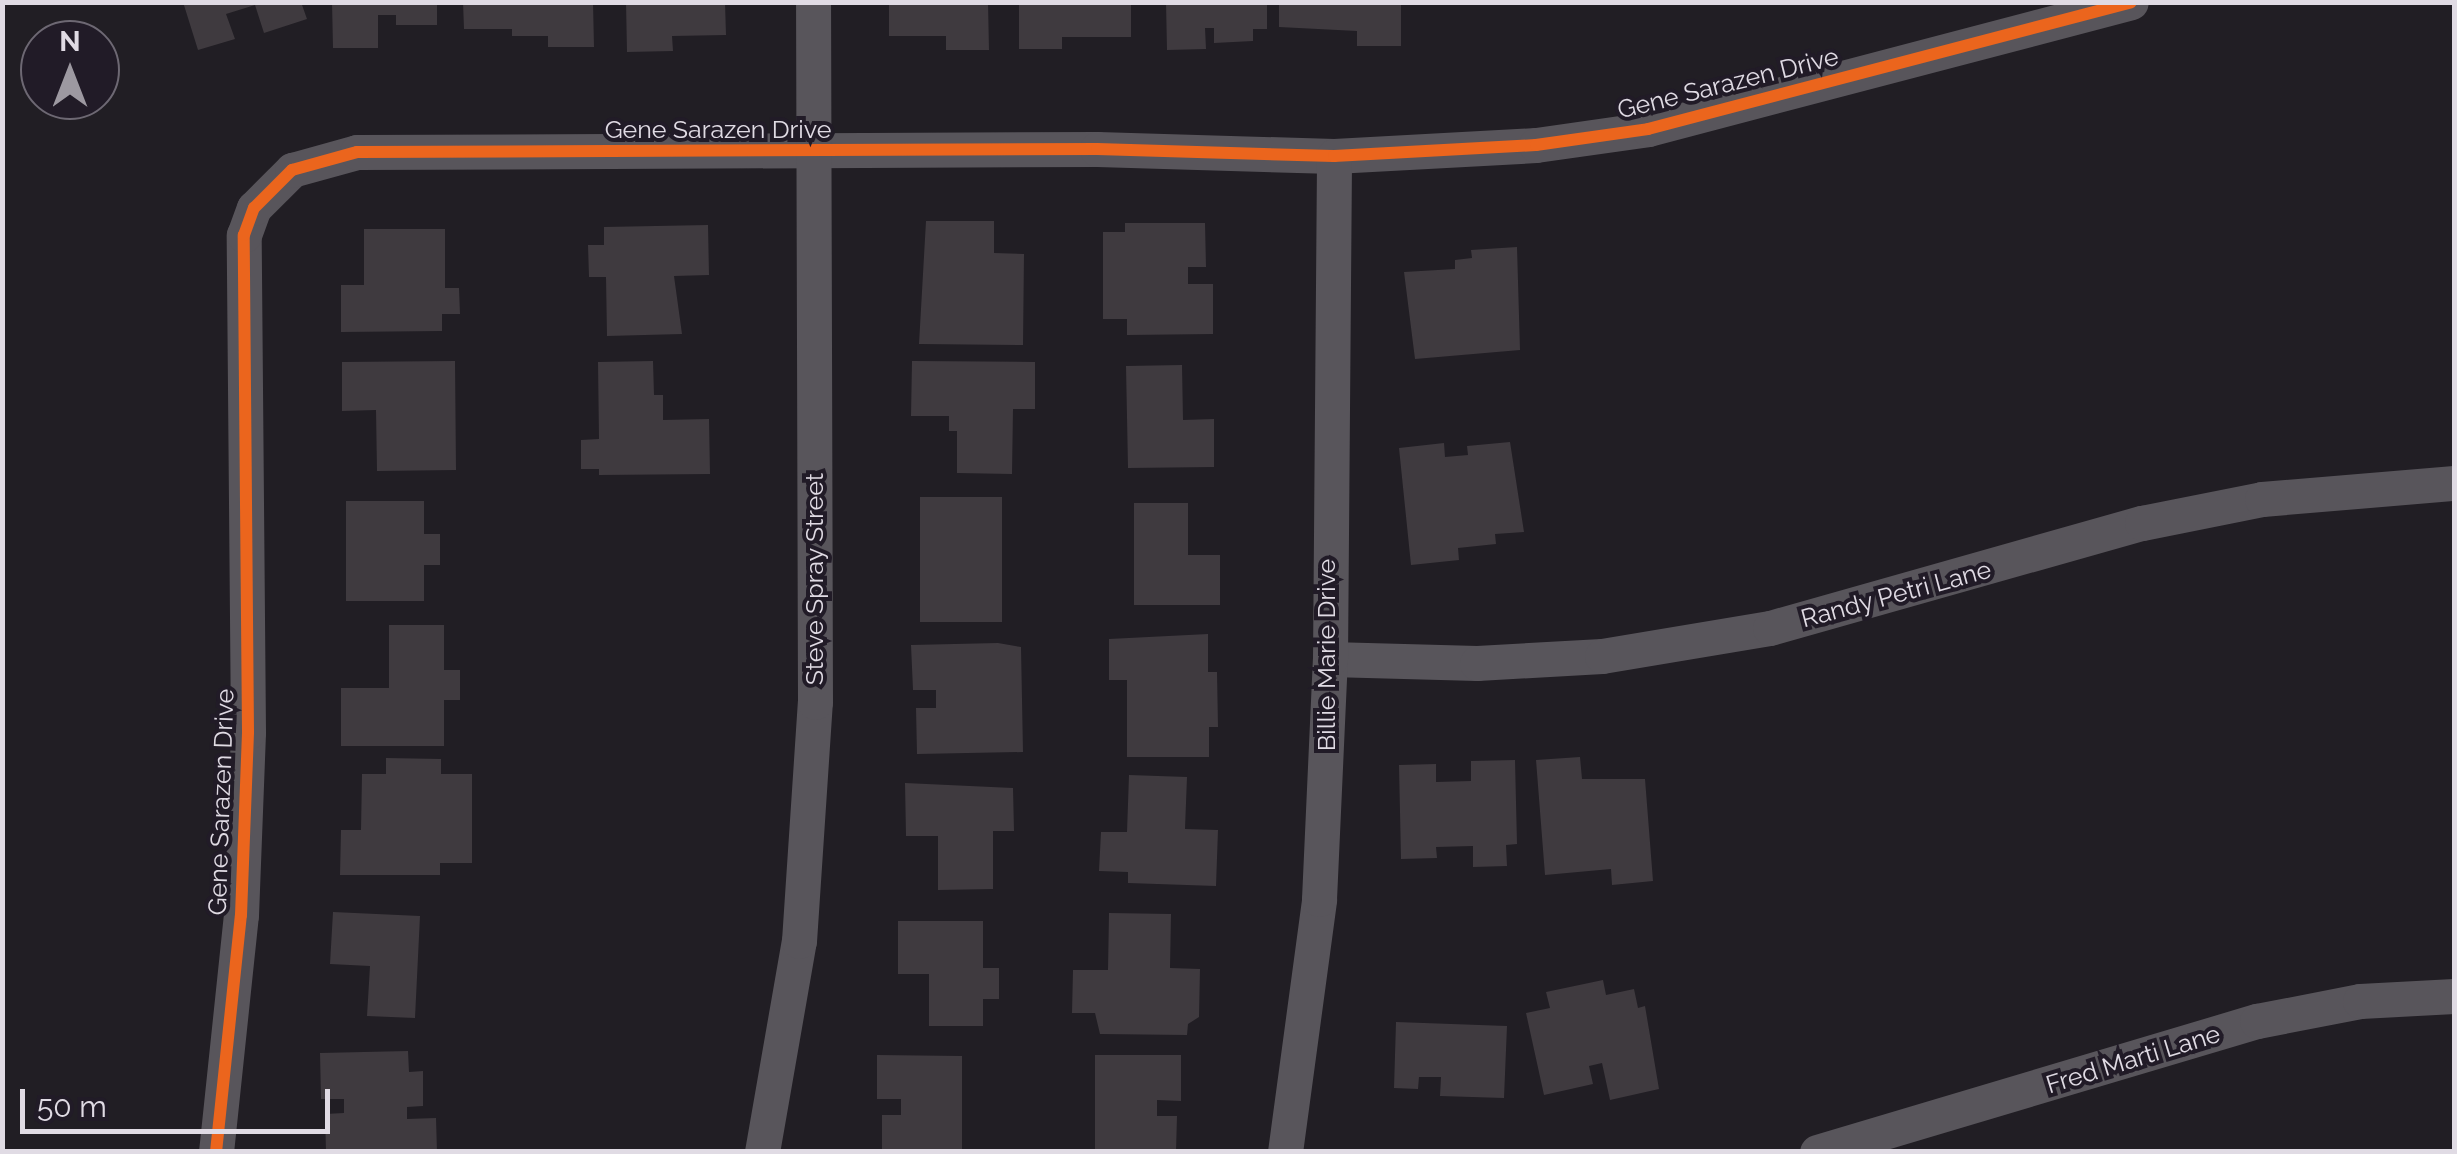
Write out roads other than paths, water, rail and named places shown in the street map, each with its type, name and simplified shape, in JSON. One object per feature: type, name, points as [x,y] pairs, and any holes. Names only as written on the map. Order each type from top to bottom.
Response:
[{"type":"street","name":"Steve Spray Street","points":[[762,1152],[799,941],[810,816],[813,2]]},
{"type":"street","name":"Gene Sarazen Drive","points":[[216,1152],[241,915],[248,732],[244,235],[254,208],[292,170],[357,152],[1334,156],[1536,144],[1648,130],[2130,2]]},
{"type":"street","name":"Billie Marie Drive","points":[[1285,1152],[1319,899],[1330,659],[1334,156]]},
{"type":"street","name":"Randy Petri Lane","points":[[1330,659],[1477,663],[1602,656],[1770,628],[2159,519],[2262,499],[2454,483]]},
{"type":"street","name":"Fred Marti Lane","points":[[1817,1152],[2257,1022],[2360,1001],[2454,996]]}]
